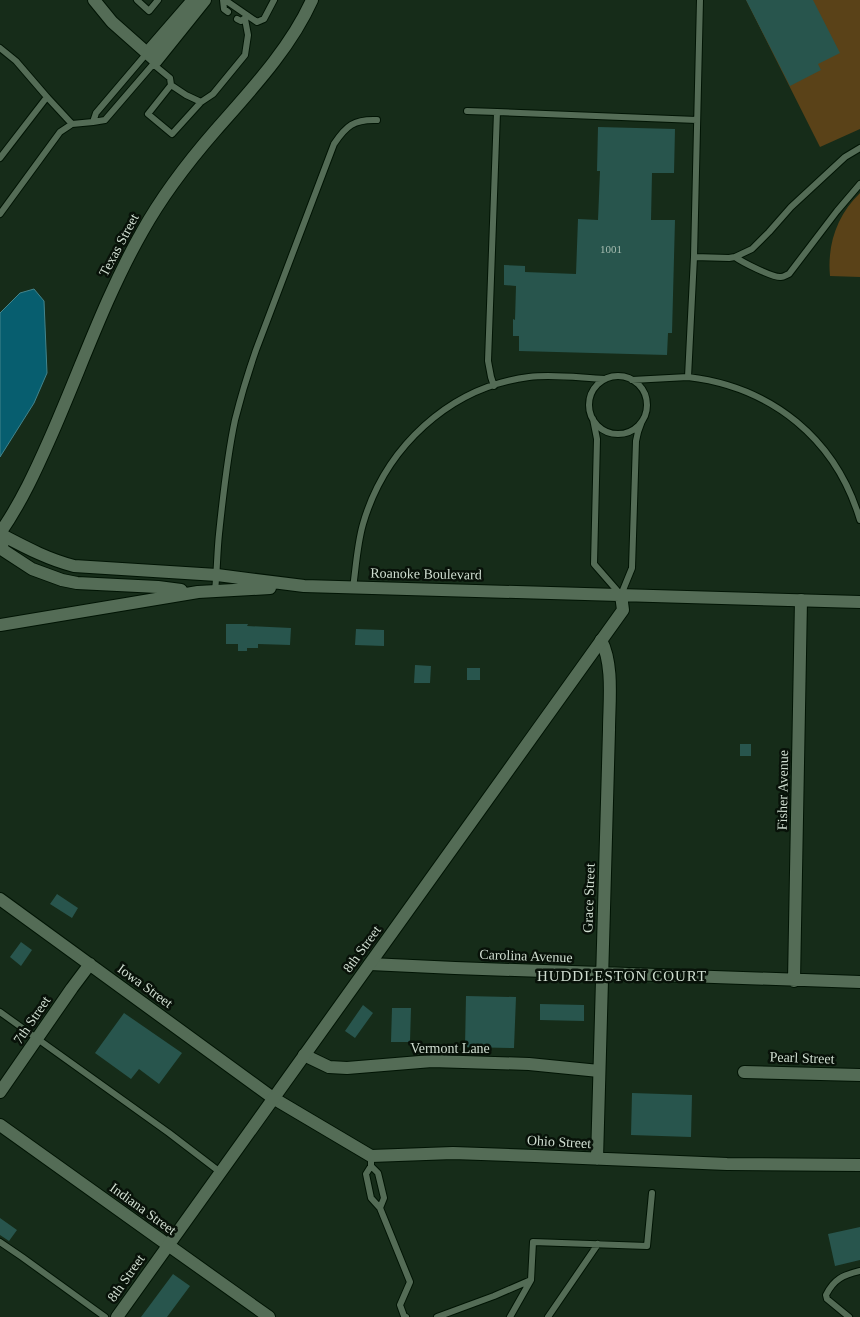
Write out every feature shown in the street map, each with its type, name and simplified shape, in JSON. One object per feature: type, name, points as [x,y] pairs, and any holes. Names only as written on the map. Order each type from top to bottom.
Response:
[{"type":"street","points":[[94,0],[112,22],[152,59]]},
{"type":"street","points":[[152,59],[193,0]]},
{"type":"street","points":[[152,59],[205,0]]},
{"type":"street","name":"Texas Street","points":[[0,535],[13,516],[31,481],[113,289],[157,206],[174,182],[275,59],[312,0]]},
{"type":"street","points":[[0,535],[3,550],[32,569],[62,580],[77,583],[158,587],[198,592]]},
{"type":"street","name":"Roanoke Boulevard","points":[[0,535],[43,556],[74,566],[217,576],[304,586],[860,602]]},
{"type":"street","points":[[0,624],[198,592],[304,586]]},
{"type":"street","name":"8th Street","points":[[117,1317],[623,610],[621,595]]},
{"type":"street","name":"Fisher Avenue","points":[[794,980],[801,600]]},
{"type":"street","name":"Grace Street","points":[[597,1159],[609,730],[609,666],[601,640]]},
{"type":"street","name":"Iowa Street","points":[[0,899],[273,1098]]},
{"type":"street","name":"7th Street","points":[[0,1092],[90,964]]},
{"type":"street","name":"Carolina Avenue","points":[[370,964],[860,982]]},
{"type":"street","name":"Vermont Lane","points":[[304,1055],[329,1067],[347,1068],[432,1061],[529,1064],[599,1071]]},
{"type":"street","name":"Pearl Street","points":[[744,1072],[860,1075]]},
{"type":"street","points":[[273,1098],[371,1161]]},
{"type":"street","name":"Indiana Street","points":[[0,1124],[269,1317]]},
{"type":"street","name":"Ohio Street","points":[[371,1161],[453,1154],[727,1164],[860,1165]]},
{"type":"lane","points":[[137,0],[149,11],[158,0]]},
{"type":"lane","points":[[228,12],[224,10],[228,1],[247,17],[257,22],[264,19],[274,0]]},
{"type":"lane","points":[[688,377],[694,257],[700,0]]},
{"type":"lane","points":[[152,59],[170,78],[171,86],[148,114],[172,134],[201,102],[213,94],[245,55],[248,35],[247,17]]},
{"type":"lane","points":[[237,19],[241,21],[247,17]]},
{"type":"lane","points":[[0,48],[16,61],[72,124]]},
{"type":"lane","points":[[94,122],[96,113],[152,59]]},
{"type":"lane","points":[[0,214],[60,132],[72,124],[105,120],[152,59]]},
{"type":"lane","points":[[171,86],[201,102]]},
{"type":"lane","points":[[0,158],[47,97]]},
{"type":"lane","points":[[467,111],[697,120]]},
{"type":"lane","points":[[494,386],[488,361],[497,112]]},
{"type":"lane","points":[[215,591],[228,458],[246,381],[256,350],[334,144],[340,135],[353,124],[359,121],[376,120]]},
{"type":"lane","points":[[694,257],[729,258],[752,250],[791,207],[846,157],[860,148]]},
{"type":"lane","points":[[735,257],[775,276],[789,274],[860,184]]},
{"type":"lane","points":[[353,588],[363,524],[376,490],[394,459],[406,443],[434,417],[462,399],[494,386],[521,378],[540,376],[605,379]]},
{"type":"lane","points":[[623,376],[632,380],[644,392],[647,402],[646,412],[636,442],[632,568],[621,595],[594,564],[597,439],[590,410],[590,400],[592,392],[605,379],[623,376]]},
{"type":"lane","points":[[632,380],[688,377],[722,383],[745,391],[767,402],[797,423],[820,446],[838,469],[851,493],[860,520]]},
{"type":"lane","points":[[593,419],[599,427],[607,432],[617,434],[627,433],[642,421]]},
{"type":"lane","points":[[0,1012],[169,1133],[220,1172]]},
{"type":"lane","points":[[371,1161],[366,1174],[372,1198],[380,1208],[410,1282],[400,1305],[406,1317]]},
{"type":"lane","points":[[371,1161],[378,1174],[384,1198],[380,1208]]},
{"type":"lane","points":[[510,1317],[531,1280],[533,1242],[647,1246],[652,1193]]},
{"type":"lane","points":[[0,1242],[105,1317]]},
{"type":"lane","points":[[548,1317],[598,1244]]},
{"type":"lane","points":[[849,1317],[827,1299],[826,1295],[837,1279],[860,1271]]},
{"type":"lane","points":[[437,1317],[531,1280]]},
{"type":"shaded area","points":[[746,0],[860,0],[860,129],[820,147]]},
{"type":"shaded area","points":[[860,193],[860,277],[830,276],[830,253],[835,231],[845,211]]},
{"type":"water","points":[[34,289],[44,301],[47,373],[34,403],[0,457],[0,313],[20,293]]},
{"type":"building","points":[[746,0],[813,0],[840,53],[818,64],[821,70],[790,86]]},
{"type":"building","points":[[598,127],[675,129],[674,173],[652,173],[651,220],[675,220],[672,333],[668,333],[667,355],[519,351],[519,336],[513,336],[516,286],[504,285],[504,265],[525,266],[525,272],[576,274],[578,219],[598,220],[600,171],[597,171]]},
{"type":"building","points":[[226,624],[291,628],[290,645],[258,644],[258,648],[247,648],[247,651],[238,651],[238,644],[226,644]]},
{"type":"building","points":[[356,629],[384,630],[384,646],[355,645]]},
{"type":"building","points":[[415,665],[431,666],[430,683],[414,683]]},
{"type":"building","points":[[467,668],[480,668],[480,680],[467,680]]},
{"type":"building","points":[[740,744],[751,744],[751,756],[740,756]]},
{"type":"building","points":[[57,894],[78,908],[72,918],[50,904]]},
{"type":"building","points":[[21,942],[32,950],[21,966],[10,957]]},
{"type":"building","points":[[466,996],[516,997],[514,1048],[465,1047]]},
{"type":"building","points":[[540,1004],[584,1005],[584,1021],[540,1020]]},
{"type":"building","points":[[363,1005],[373,1013],[355,1038],[345,1031]]},
{"type":"building","points":[[392,1008],[411,1008],[410,1042],[391,1042]]},
{"type":"building","points":[[124,1013],[182,1053],[159,1084],[139,1069],[131,1079],[95,1053]]},
{"type":"building","points":[[632,1093],[692,1095],[691,1137],[631,1135]]},
{"type":"building","points":[[0,1218],[17,1230],[9,1241],[0,1235]]},
{"type":"building","points":[[860,1227],[860,1260],[835,1266],[828,1234]]},
{"type":"building","points":[[173,1274],[190,1286],[167,1317],[141,1317]]},
{"type":"district","name":"HUDDLESTON COURT","points":[[622,976]]}]
